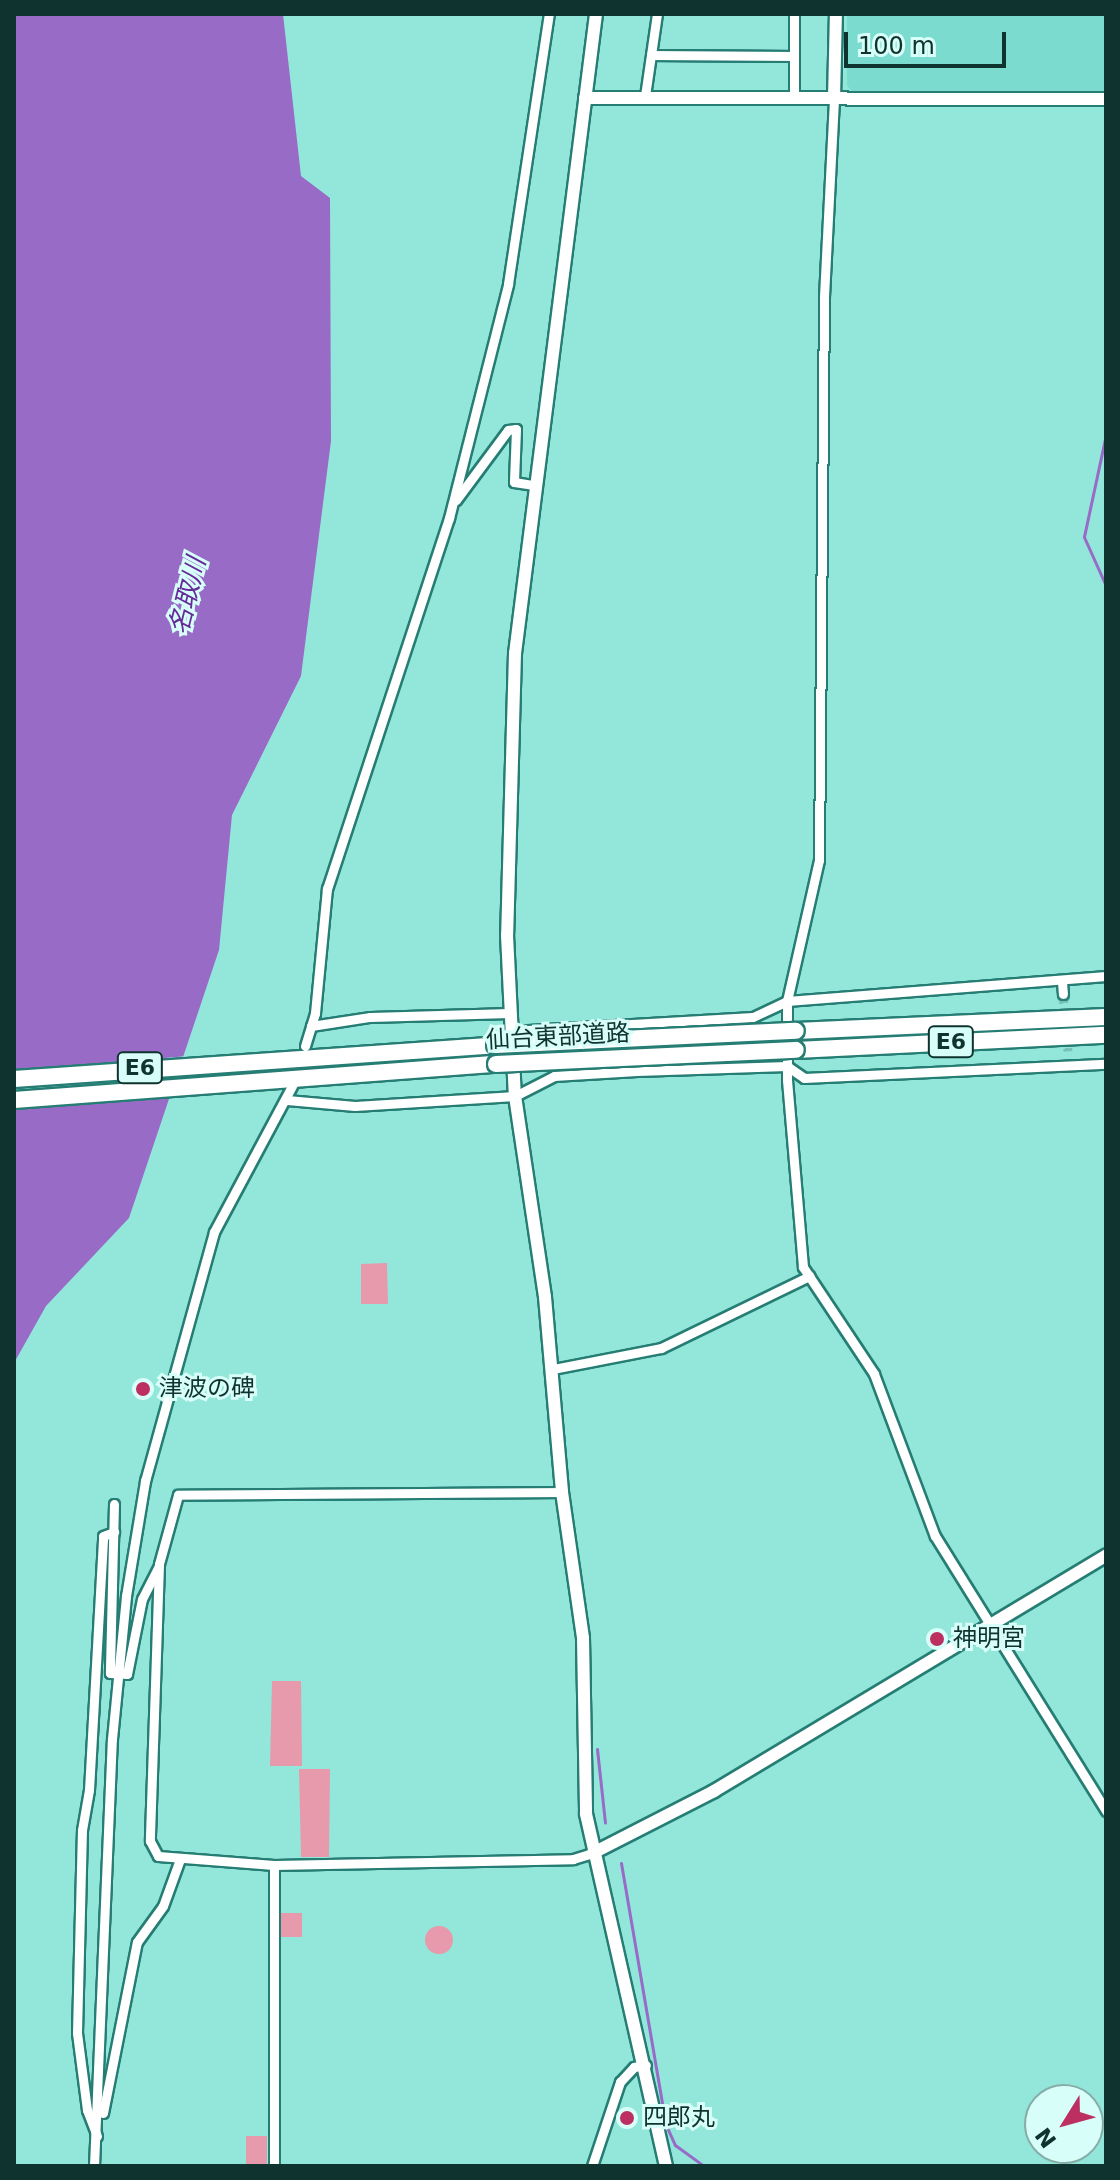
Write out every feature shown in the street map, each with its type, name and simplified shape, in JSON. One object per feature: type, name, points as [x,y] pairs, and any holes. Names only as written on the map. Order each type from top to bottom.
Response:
[{"type":"highway","points":[[947,1025],[1106,1007]]},
{"type":"highway","name":"仙台東部道路","points":[[14,1079],[266,1058],[1106,1017]]},
{"type":"highway","name":"仙台東部道路","points":[[14,1100],[260,1078],[1106,1035]]},
{"type":"street","points":[[305,1046],[311,1026],[327,889],[453,504],[508,284],[549,14]]},
{"type":"street","points":[[596,14],[515,653],[507,785],[510,1013],[515,1096],[553,1369],[562,1492],[583,1638],[586,1814],[646,2065],[666,2166]]},
{"type":"street","points":[[645,96],[657,14]]},
{"type":"street","points":[[794,14],[794,97]]},
{"type":"street","points":[[836,14],[824,297],[819,860],[787,1001],[787,1066],[803,1267],[874,1374],[935,1536],[1106,1811]]},
{"type":"street","points":[[651,55],[794,56]]},
{"type":"street","points":[[585,98],[1106,99]]},
{"type":"street","points":[[453,504],[508,430],[516,429],[514,482],[534,485]]},
{"type":"street","points":[[511,1031],[753,1017],[787,1001],[1106,976]]},
{"type":"street","points":[[1062,981],[1063,994]]},
{"type":"street","points":[[311,1026],[370,1017],[510,1013]]},
{"type":"street","points":[[1068,1051],[1069,1065]]},
{"type":"street","points":[[287,1100],[355,1106],[515,1096],[554,1076],[787,1066],[804,1078],[1106,1064]]},
{"type":"street","points":[[94,2166],[118,1673],[145,1481],[171,1376],[214,1232],[292,1086]]},
{"type":"street","points":[[553,1369],[661,1348],[809,1276]]},
{"type":"street","points":[[114,1504],[110,1673],[127,1674],[142,1599],[159,1564],[178,1495],[562,1492]]},
{"type":"street","points":[[97,2136],[87,2110],[77,2033],[82,1830],[89,1790],[103,1536],[114,1532]]},
{"type":"street","points":[[159,1564],[157,1743],[150,1841],[158,1856],[274,1865],[573,1859],[593,1853],[714,1791],[802,1734],[991,1626],[1106,1555]]},
{"type":"street","points":[[97,2136],[128,2002],[133,1956],[163,1906],[180,1859]]},
{"type":"street","points":[[274,1865],[274,2166]]},
{"type":"street","points":[[592,2166],[620,2082],[634,2067],[646,2065]]},
{"type":"shaded area","points":[[847,14],[1106,14],[1106,93],[851,91],[847,85]]},
{"type":"shaded area","points":[[387,1263],[388,1304],[361,1304],[361,1264]]},
{"type":"shaded area","points":[[272,1681],[301,1681],[302,1766],[270,1766]]},
{"type":"shaded area","points":[[299,1769],[330,1769],[329,1857],[301,1857]]},
{"type":"shaded area","points":[[278,1913],[302,1913],[302,1937],[278,1937]]},
{"type":"shaded area","points":[[439,1926],[449,1930],[453,1940],[449,1950],[439,1954],[429,1950],[425,1940],[429,1930]]},
{"type":"shaded area","points":[[246,2136],[267,2136],[267,2166],[246,2166]]},
{"type":"water","name":"名取川","points":[[14,14],[283,14],[301,176],[330,198],[331,441],[301,676],[232,815],[219,950],[129,1218],[46,1306],[14,1363]]},
{"type":"pier","points":[[188,1056],[175,1094],[14,1110],[14,1071]]},
{"type":"waterway","points":[[1106,434],[1084,537],[1106,586]]},
{"type":"waterway","points":[[597,1749],[605,1823]]},
{"type":"waterway","points":[[621,1863],[666,2125],[675,2145],[704,2166]]},
{"type":"tunnel","points":[[1063,994],[1068,1051]]},
{"type":"place","name":"津波の碑","points":[[143,1389]]},
{"type":"place","name":"神明宮","points":[[937,1639]]},
{"type":"place","name":"四郎丸","points":[[627,2118]]}]
